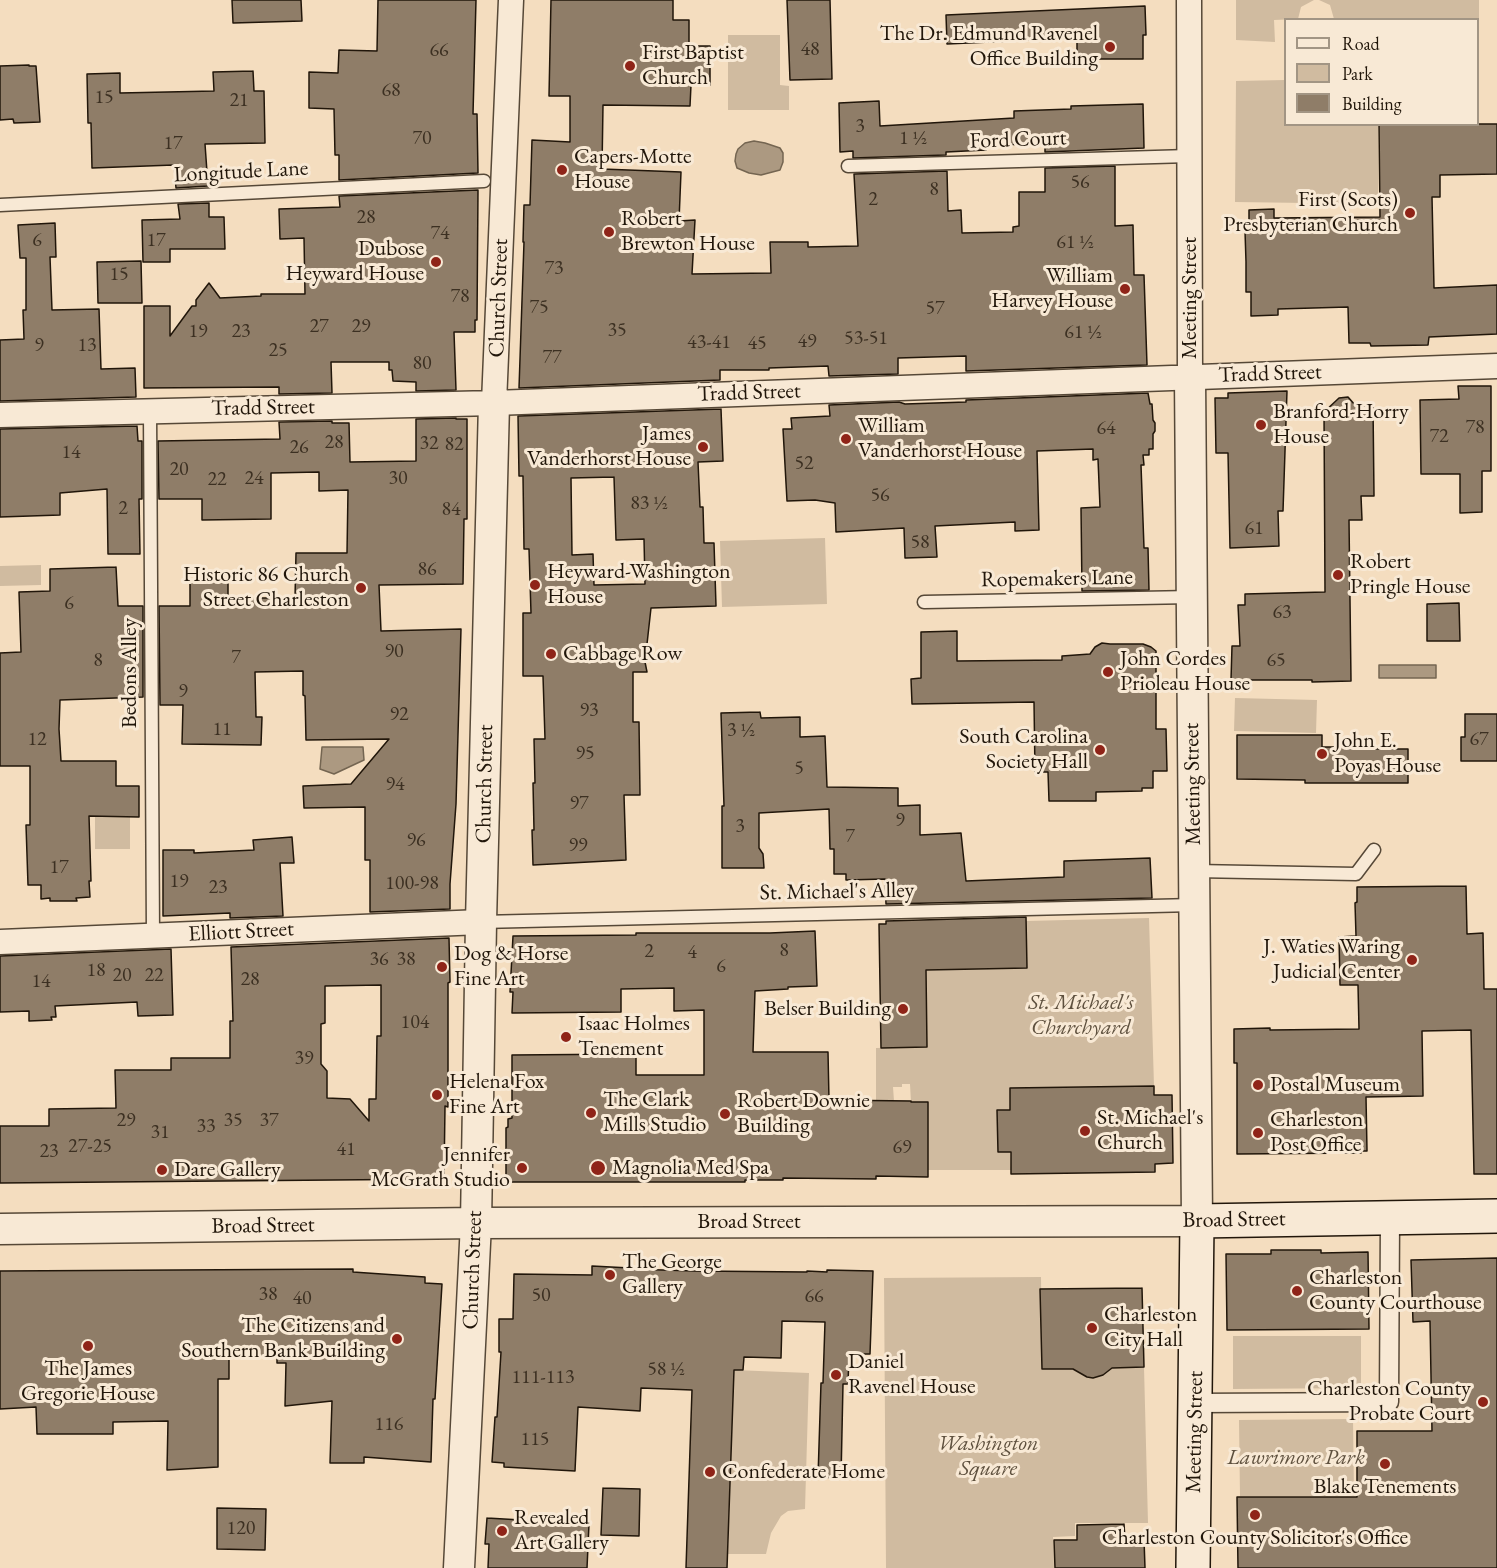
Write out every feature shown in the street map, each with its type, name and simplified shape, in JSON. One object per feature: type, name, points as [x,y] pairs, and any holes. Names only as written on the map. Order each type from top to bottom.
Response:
[{"type":"main road","name":"Broad Street","points":[[1197,1221],[1497,1216]]},
{"type":"main road","name":"Meeting Street","points":[[1193,1568],[1197,1221]]},
{"type":"street","name":"Church Street","points":[[459,1568],[476,1223],[494,403],[511,0]]},
{"type":"street","name":"Meeting Street","points":[[1189,0],[1191,597],[1197,1221]]},
{"type":"street","name":"Tradd Street","points":[[0,415],[494,403],[1497,366]]},
{"type":"street","name":"Elliott Street","points":[[0,942],[481,921]]},
{"type":"street","points":[[1195,1403],[1389,1402],[1390,1218]]},
{"type":"street","name":"Broad Street","points":[[0,1229],[476,1223],[1197,1221]]},
{"type":"lane","name":"Ford Court","points":[[848,166],[1189,156]]},
{"type":"lane","name":"Longitude Lane","points":[[0,205],[484,181]]},
{"type":"lane","name":"Bedons Alley","points":[[150,411],[153,936]]},
{"type":"lane","name":"Ropemakers Lane","points":[[924,602],[1191,597]]},
{"type":"lane","points":[[1194,871],[1356,874],[1374,850]]},
{"type":"lane","name":"St. Michael's Alley","points":[[481,921],[1194,905]]},
{"type":"green space","points":[[1236,0],[1314,0],[1301,7],[1298,18],[1274,20],[1275,42],[1236,40]]},
{"type":"green space","points":[[1319,0],[1479,0],[1479,18],[1334,18],[1330,5]]},
{"type":"green space","points":[[728,35],[780,35],[780,85],[789,86],[789,110],[728,110]]},
{"type":"green space","points":[[1284,80],[1284,126],[1378,126],[1378,204],[1235,202],[1236,81]]},
{"type":"green space","points":[[825,538],[827,604],[722,607],[720,541]]},
{"type":"green space","points":[[41,565],[41,585],[0,586],[0,566]]},
{"type":"green space","points":[[1235,698],[1317,700],[1316,733],[1234,731]]},
{"type":"green space","points":[[95,817],[130,817],[130,849],[95,849]]},
{"type":"green space","name":"St. Michael's Churchyard","points":[[1149,918],[1154,1086],[1010,1110],[998,1152],[1010,1152],[1011,1170],[928,1170],[928,1102],[911,1102],[910,1084],[893,1087],[894,1101],[876,1100],[876,1048],[927,1047],[926,970],[1027,968],[1026,921]]},
{"type":"green space","name":"Washington Square","points":[[1041,1277],[1042,1369],[1077,1369],[1093,1378],[1103,1375],[1110,1368],[1144,1367],[1148,1523],[1075,1523],[1075,1536],[1053,1537],[1054,1568],[886,1568],[884,1278]]},
{"type":"green space","points":[[1233,1336],[1361,1336],[1361,1388],[1233,1389]]},
{"type":"green space","points":[[734,1370],[809,1373],[805,1509],[788,1511],[781,1516],[771,1533],[766,1554],[728,1554]]},
{"type":"green space","name":"Lawrimore Park","points":[[1353,1419],[1354,1496],[1240,1496],[1239,1420]]},
{"type":"shaded area","points":[[754,141],[780,148],[783,153],[783,162],[780,170],[761,175],[737,168],[735,161],[738,149],[745,143]]},
{"type":"shaded area","points":[[1379,665],[1436,665],[1436,678],[1379,678]]},
{"type":"shaded area","points":[[322,747],[363,747],[364,760],[334,774],[320,769]]},
{"type":"building","points":[[232,0],[301,0],[302,21],[233,23]]},
{"type":"building","points":[[378,0],[476,0],[473,114],[477,114],[478,173],[339,180],[339,155],[335,155],[334,109],[309,108],[309,72],[338,73],[339,50],[377,51]]},
{"type":"building","points":[[551,0],[673,0],[673,20],[689,20],[689,46],[710,46],[710,85],[691,85],[690,106],[603,105],[602,169],[681,172],[679,221],[695,220],[692,274],[771,273],[770,242],[808,242],[808,247],[858,246],[854,174],[947,171],[948,211],[961,210],[962,233],[1013,232],[1013,227],[1019,226],[1019,192],[1045,192],[1045,168],[1115,166],[1115,226],[1133,225],[1134,275],[1144,275],[1147,365],[966,371],[966,356],[898,358],[898,374],[829,376],[828,366],[769,368],[769,370],[720,370],[720,380],[519,388],[524,205],[530,205],[532,140],[570,142],[570,96],[549,96]]},
{"type":"building","points":[[787,0],[830,0],[832,79],[790,80]]},
{"type":"building","points":[[1145,6],[1146,35],[1143,35],[1143,59],[1077,59],[1077,38],[947,44],[946,15]]},
{"type":"building","points":[[0,66],[36,66],[40,122],[14,123],[13,119],[0,120]]},
{"type":"building","points":[[253,71],[254,91],[264,91],[265,143],[205,144],[208,186],[176,188],[174,165],[92,168],[87,74],[120,73],[120,93],[214,91],[213,72]]},
{"type":"building","points":[[879,101],[880,126],[1014,118],[1014,111],[1071,109],[1071,106],[1143,104],[1144,148],[1045,152],[1045,144],[986,145],[986,150],[946,152],[946,155],[853,158],[853,151],[840,152],[839,103]]},
{"type":"building","name":"First (Scots) Presbyterian Church","points":[[1497,124],[1497,174],[1440,175],[1440,197],[1432,197],[1434,288],[1497,285],[1497,334],[1429,337],[1428,345],[1371,346],[1370,343],[1349,343],[1348,307],[1278,309],[1278,315],[1251,316],[1251,292],[1246,292],[1245,231],[1249,231],[1249,210],[1274,209],[1274,218],[1380,217],[1379,126]]},
{"type":"building","points":[[478,190],[477,320],[475,320],[475,332],[454,332],[456,390],[416,391],[416,382],[393,381],[389,362],[331,362],[332,393],[279,394],[279,387],[144,388],[144,306],[170,306],[170,336],[192,306],[196,306],[196,300],[209,283],[220,298],[261,296],[261,294],[305,294],[304,238],[280,239],[279,209],[340,207],[339,196]]},
{"type":"building","points":[[209,203],[209,217],[224,217],[225,249],[170,249],[170,262],[143,262],[142,220],[180,219],[178,204]]},
{"type":"building","points":[[55,223],[56,257],[50,257],[52,310],[99,309],[101,369],[135,368],[136,397],[0,401],[0,340],[24,339],[26,258],[20,258],[18,225]]},
{"type":"building","points":[[141,261],[142,303],[98,303],[97,262]]},
{"type":"building","points":[[1458,386],[1491,386],[1491,471],[1482,471],[1482,512],[1460,513],[1460,474],[1421,474],[1420,400],[1459,399]]},
{"type":"building","points":[[1287,391],[1283,511],[1278,511],[1279,546],[1230,548],[1228,453],[1216,453],[1215,398],[1228,398],[1228,393]]},
{"type":"building","points":[[1148,393],[1150,404],[1152,404],[1155,431],[1153,449],[1149,449],[1149,455],[1143,455],[1144,465],[1141,465],[1144,548],[1148,548],[1149,590],[1082,591],[1081,508],[1100,507],[1098,459],[1093,460],[1093,449],[1037,451],[1039,530],[1015,531],[1015,522],[935,526],[937,557],[905,558],[904,528],[836,532],[835,503],[815,500],[787,501],[783,429],[792,429],[791,418],[830,416],[829,405],[966,402],[966,400]]},
{"type":"building","points":[[1348,397],[1355,405],[1373,405],[1374,496],[1361,496],[1362,520],[1349,520],[1351,681],[1231,680],[1232,646],[1240,646],[1238,605],[1245,605],[1245,594],[1325,592],[1324,412],[1339,398]]},
{"type":"building","points":[[721,409],[723,461],[698,462],[704,543],[714,543],[716,606],[651,608],[645,662],[647,672],[633,672],[633,722],[639,722],[640,795],[624,795],[626,860],[533,865],[534,739],[545,739],[543,676],[523,676],[523,613],[531,613],[529,549],[524,549],[523,476],[519,476],[518,416]],"holes":[[[614,477],[616,540],[644,539],[645,584],[594,585],[593,554],[572,555],[571,478]]]},
{"type":"building","points":[[416,419],[467,419],[467,519],[464,519],[463,584],[379,585],[381,631],[461,629],[456,804],[450,909],[370,912],[370,860],[365,860],[365,807],[304,808],[303,786],[351,784],[389,739],[306,740],[303,671],[255,672],[256,717],[262,717],[261,745],[182,744],[183,705],[160,705],[159,606],[190,606],[190,581],[228,581],[228,598],[295,598],[296,553],[347,553],[348,490],[319,491],[319,472],[271,473],[271,519],[202,520],[202,499],[159,499],[158,441],[280,439],[279,422],[332,421],[332,423],[349,423],[350,462],[416,461]]},
{"type":"building","points":[[137,426],[138,441],[142,441],[142,499],[139,499],[140,554],[108,554],[107,489],[60,493],[60,515],[0,517],[0,429]]},
{"type":"building","points":[[116,567],[118,606],[143,606],[143,697],[60,700],[61,761],[116,761],[116,786],[139,786],[139,817],[89,816],[90,897],[76,898],[77,901],[50,901],[50,898],[41,899],[41,885],[28,885],[26,825],[30,825],[30,766],[0,766],[0,653],[21,652],[19,592],[50,591],[50,569]]},
{"type":"building","points":[[1459,603],[1460,641],[1427,641],[1427,604]]},
{"type":"building","points":[[957,631],[957,661],[1062,660],[1062,656],[1090,654],[1102,643],[1143,644],[1151,647],[1156,651],[1156,729],[1166,729],[1167,771],[1153,771],[1153,788],[1142,788],[1142,791],[1096,792],[1096,801],[1049,801],[1048,772],[1035,772],[1034,702],[912,704],[911,679],[921,678],[921,632]]},
{"type":"building","points":[[760,712],[761,718],[800,717],[800,737],[825,736],[827,787],[898,788],[898,806],[920,805],[920,835],[961,833],[966,881],[1064,877],[1064,861],[1150,858],[1152,898],[886,904],[885,879],[846,880],[846,874],[834,874],[834,849],[830,849],[829,809],[759,813],[759,848],[763,854],[764,868],[722,868],[722,806],[724,806],[721,713]]},
{"type":"building","points":[[1465,714],[1497,714],[1497,761],[1461,761],[1461,737],[1465,737]]},
{"type":"building","name":"John E. Poyas House","points":[[1237,735],[1322,735],[1322,747],[1408,749],[1408,783],[1305,783],[1305,780],[1237,779]]},
{"type":"building","points":[[292,837],[294,863],[280,863],[283,916],[230,918],[230,913],[163,916],[163,850],[194,850],[194,853],[254,850],[253,840]]},
{"type":"building","points":[[1466,886],[1467,934],[1483,933],[1484,989],[1497,989],[1497,1174],[1474,1174],[1471,1030],[1422,1031],[1423,1096],[1366,1097],[1367,1151],[1361,1151],[1361,1153],[1237,1154],[1237,1063],[1234,1063],[1234,1029],[1359,1029],[1358,985],[1340,985],[1339,937],[1356,936],[1357,887]]},
{"type":"building","name":"Belser Building","points":[[1026,917],[1027,968],[926,970],[927,1047],[881,1048],[879,924],[886,924],[886,921]]},
{"type":"building","points":[[815,931],[817,986],[755,991],[753,1052],[828,1052],[829,1100],[928,1102],[928,1177],[783,1178],[783,1180],[745,1180],[745,1182],[506,1182],[506,1128],[508,1119],[512,1118],[512,1055],[636,1054],[636,1075],[704,1075],[704,1010],[674,1011],[674,988],[621,989],[621,1012],[512,1013],[513,992],[510,992],[513,936]]},
{"type":"building","points":[[449,938],[448,1107],[445,1106],[444,1179],[0,1183],[0,1126],[49,1126],[49,1109],[116,1108],[115,1070],[171,1070],[171,1058],[230,1058],[230,1021],[233,1021],[231,947]],"holes":[[[381,985],[381,1036],[377,1036],[376,1099],[369,1099],[369,1121],[350,1099],[327,1098],[327,1071],[321,1064],[321,1024],[325,1023],[325,986]]]},
{"type":"building","points":[[171,949],[173,1015],[138,1016],[137,1002],[55,1006],[56,1017],[51,1017],[52,1020],[29,1021],[29,1011],[0,1012],[0,956]]},
{"type":"building","name":"St. Michael's Church","points":[[1154,1086],[1154,1095],[1172,1095],[1173,1163],[1155,1164],[1155,1172],[1011,1174],[1011,1152],[998,1152],[997,1110],[1010,1110],[1010,1088]]},
{"type":"building","name":"Charleston County Courthouse","points":[[1271,1250],[1321,1250],[1321,1253],[1368,1252],[1369,1329],[1227,1330],[1226,1254],[1271,1254]]},
{"type":"building","points":[[1497,1258],[1497,1568],[1238,1568],[1237,1497],[1357,1497],[1357,1431],[1432,1431],[1430,1321],[1413,1322],[1411,1260]]},
{"type":"building","points":[[592,1266],[695,1271],[873,1271],[870,1354],[849,1354],[848,1384],[843,1384],[841,1478],[818,1477],[825,1322],[782,1321],[781,1358],[744,1357],[743,1370],[734,1370],[727,1568],[686,1568],[692,1390],[641,1388],[640,1411],[578,1407],[575,1471],[504,1467],[504,1463],[492,1462],[501,1352],[499,1352],[499,1319],[513,1319],[514,1274],[592,1275]]},
{"type":"building","points":[[353,1269],[353,1272],[425,1277],[425,1283],[442,1284],[435,1399],[433,1399],[431,1462],[364,1457],[364,1463],[330,1463],[332,1401],[285,1406],[286,1363],[277,1363],[277,1356],[231,1356],[229,1358],[229,1379],[218,1379],[218,1467],[167,1470],[168,1421],[113,1422],[113,1434],[37,1434],[36,1407],[0,1409],[0,1271]]},
{"type":"building","name":"Charleston City Hall","points":[[1142,1288],[1144,1367],[1112,1368],[1103,1375],[1093,1378],[1073,1369],[1042,1369],[1040,1289]]},
{"type":"building","points":[[603,1488],[640,1489],[639,1536],[601,1535]]},
{"type":"building","points":[[217,1508],[266,1509],[265,1550],[217,1549]]},
{"type":"building","points":[[487,1518],[589,1524],[587,1568],[488,1568],[489,1544],[485,1544]]},
{"type":"building","points":[[1124,1524],[1125,1539],[1144,1539],[1145,1568],[1055,1568],[1054,1540],[1077,1540],[1077,1525]]},
{"type":"place","name":"The Dr. Edmund Ravenel Office Building","points":[[1110,47]]},
{"type":"place","name":"First Baptist Church","points":[[630,66]]},
{"type":"place","name":"Capers-Motte House","points":[[562,170]]},
{"type":"place","name":"First (Scots) Presbyterian Church","points":[[1410,213]]},
{"type":"place","name":"Robert Brewton House","points":[[609,232]]},
{"type":"place","name":"Dubose Heyward House","points":[[436,262]]},
{"type":"place","name":"William Harvey House","points":[[1125,289]]},
{"type":"place","name":"Branford-Horry House","points":[[1261,425]]},
{"type":"place","name":"William Vanderhorst House","points":[[846,439]]},
{"type":"place","name":"James Vanderhorst House","points":[[703,447]]},
{"type":"place","name":"Robert Pringle House","points":[[1338,575]]},
{"type":"place","name":"Heyward-Washington House","points":[[535,585]]},
{"type":"place","name":"Historic 86 Church Street Charleston","points":[[361,588]]},
{"type":"place","name":"Cabbage Row","points":[[551,654]]},
{"type":"place","name":"John Cordes Prioleau House","points":[[1108,672]]},
{"type":"place","name":"South Carolina Society Hall","points":[[1100,750]]},
{"type":"place","name":"John E. Poyas House","points":[[1322,754]]},
{"type":"place","name":"J. Waties Waring Judicial Center","points":[[1412,960]]},
{"type":"place","name":"Dog & Horse Fine Art","points":[[442,967]]},
{"type":"place","name":"Belser Building","points":[[903,1009]]},
{"type":"place","name":"Isaac Holmes Tenement","points":[[566,1037]]},
{"type":"place","name":"Postal Museum","points":[[1258,1085]]},
{"type":"place","name":"Helena Fox Fine Art","points":[[437,1095]]},
{"type":"place","name":"The Clark Mills Studio","points":[[591,1113]]},
{"type":"place","name":"Robert Downie Building","points":[[725,1114]]},
{"type":"place","name":"St. Michael's Church","points":[[1085,1131]]},
{"type":"place","name":"Charleston Post Office","points":[[1258,1133]]},
{"type":"place","name":"Jennifer McGrath Studio","points":[[522,1168]]},
{"type":"place","name":"Magnolia Med Spa","points":[[598,1168]]},
{"type":"place","name":"Dare Gallery","points":[[162,1170]]},
{"type":"place","name":"The George Gallery","points":[[610,1275]]},
{"type":"place","name":"Charleston County Courthouse","points":[[1297,1291]]},
{"type":"place","name":"Charleston City Hall","points":[[1092,1328]]},
{"type":"place","name":"The Citizens and Southern Bank Building","points":[[397,1339]]},
{"type":"place","name":"The James Gregorie House","points":[[88,1346]]},
{"type":"place","name":"Daniel Ravenel House","points":[[836,1375]]},
{"type":"place","name":"Charleston County Probate Court","points":[[1483,1402]]},
{"type":"place","name":"Blake Tenements","points":[[1385,1464]]},
{"type":"place","name":"Confederate Home","points":[[710,1472]]},
{"type":"place","name":"Charleston County Solicitor's Office","points":[[1255,1515]]},
{"type":"place","name":"Revealed Art Gallery","points":[[502,1531]]}]
